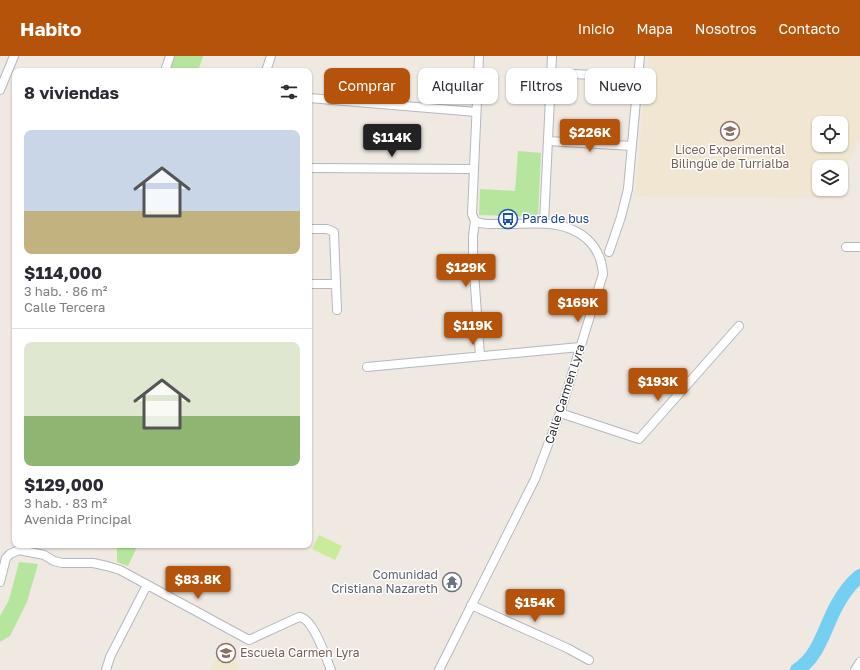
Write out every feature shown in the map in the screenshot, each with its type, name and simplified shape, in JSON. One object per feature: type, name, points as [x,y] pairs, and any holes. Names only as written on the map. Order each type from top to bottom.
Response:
[{"type":"street","points":[[0,90],[14,56]]},
{"type":"street","points":[[166,68],[170,56]]},
{"type":"street","points":[[267,68],[271,56]]},
{"type":"street","points":[[479,56],[472,214],[475,221],[473,258],[480,356]]},
{"type":"street","points":[[551,68],[552,56]]},
{"type":"street","points":[[639,68],[640,56]]},
{"type":"street","points":[[312,98],[476,112]]},
{"type":"street","points":[[544,223],[550,104]]},
{"type":"street","points":[[609,252],[621,217],[628,189],[636,104]]},
{"type":"street","points":[[548,141],[632,146]]},
{"type":"street","points":[[312,168],[474,169]]},
{"type":"street","name":"Calle Carmen Lyra","points":[[439,670],[535,479],[560,413],[603,274],[602,264],[594,246],[572,229],[558,224],[484,224],[475,221]]},
{"type":"street","points":[[312,229],[328,229],[334,232],[337,310]]},
{"type":"street","points":[[846,247],[860,247]]},
{"type":"street","points":[[312,284],[336,284]]},
{"type":"street","points":[[560,413],[639,439],[739,326]]},
{"type":"street","points":[[367,367],[580,347]]},
{"type":"street","points":[[0,582],[6,558],[10,554],[19,550],[44,555],[54,561],[62,563],[93,563],[114,568],[224,625],[249,640],[298,617],[306,619],[310,624],[332,670]]},
{"type":"street","points":[[106,670],[110,657],[147,585]]},
{"type":"street","points":[[472,605],[567,648],[589,660]]},
{"type":"street","points":[[855,670],[860,662]]},
{"type":"shaded area","name":"Liceo Experimental Bilingüe de Turrialba","points":[[648,56],[860,56],[860,139],[848,162],[848,160],[812,160],[812,196],[831,196],[830,198],[635,196],[644,104],[656,104],[656,68],[647,68]]},
{"type":"shaded area","name":"Escuela Carmen Lyra","points":[[227,637],[239,670],[210,670]]},
{"type":"green space","points":[[174,56],[203,56],[199,68],[170,68]]},
{"type":"green space","points":[[518,151],[541,153],[538,217],[479,215],[480,189],[515,191]]},
{"type":"green space","points":[[319,535],[342,546],[335,560],[312,549]]},
{"type":"green space","points":[[117,548],[137,548],[128,566],[117,562]]},
{"type":"green space","points":[[19,562],[38,564],[27,602],[10,636],[0,642],[0,616],[9,600]]},
{"type":"waterway","points":[[797,670],[811,657],[821,640],[839,601],[844,593],[860,576]]},
{"type":"place","name":"Liceo Experimental Bilingüe de Turrialba","points":[[730,131]]},
{"type":"place","name":"Para de bus","points":[[508,219]]},
{"type":"place","name":"Comunidad Cristiana Nazareth","points":[[452,582]]},
{"type":"place","name":"Escuela Carmen Lyra","points":[[226,653]]}]
